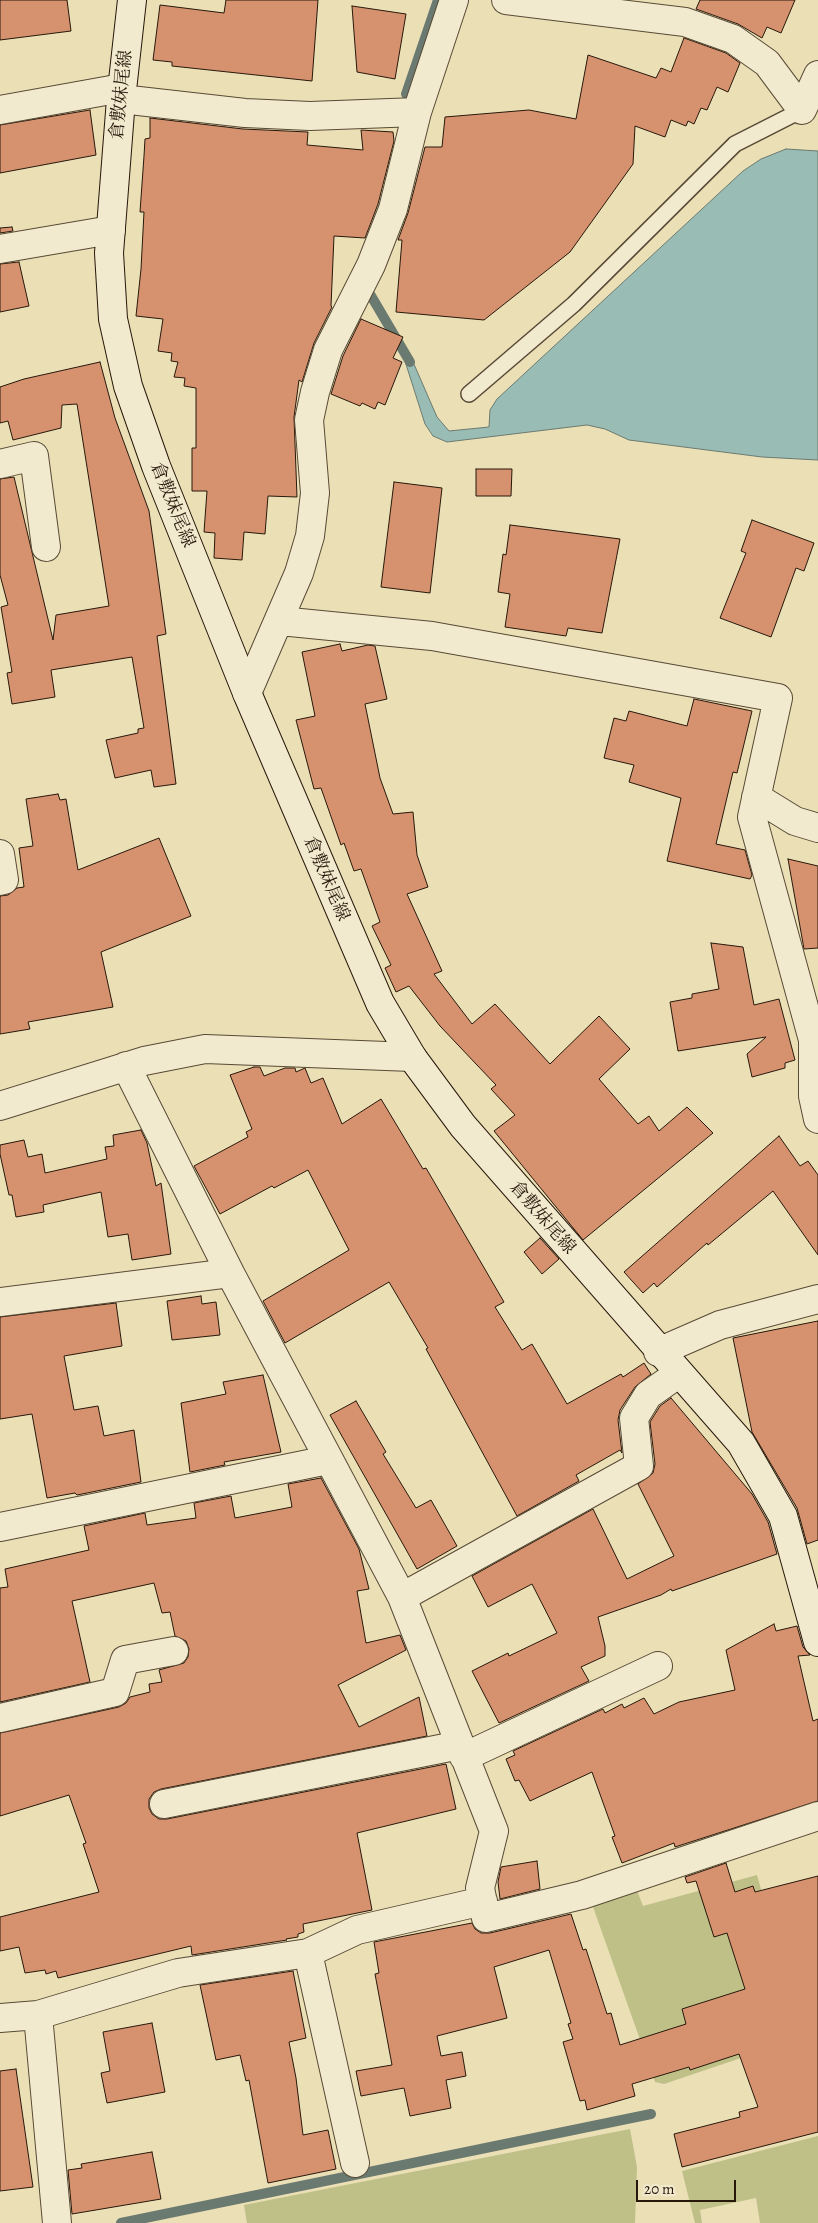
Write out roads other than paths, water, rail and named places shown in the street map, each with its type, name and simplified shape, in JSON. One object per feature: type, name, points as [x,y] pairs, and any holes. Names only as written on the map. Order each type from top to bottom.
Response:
[{"type":"street","name":"倉敷妹尾線","points":[[132,0],[121,94],[111,230],[110,253],[113,319],[128,386],[156,466],[247,693],[380,1004],[412,1057],[463,1126],[658,1352],[740,1443],[783,1516],[818,1642]]},
{"type":"street","points":[[247,693],[299,573],[310,536],[315,494],[309,420],[315,392],[328,350],[371,265],[393,209],[417,112],[454,0]]},
{"type":"street","points":[[506,0],[684,22],[733,39],[767,63],[802,110],[818,75]]},
{"type":"street","points":[[0,110],[121,94],[245,113],[310,116],[417,112]]},
{"type":"street","points":[[0,249],[111,230]]},
{"type":"street","points":[[0,464],[34,456],[46,547]]},
{"type":"street","points":[[280,620],[432,636],[778,698],[752,817],[813,1040],[813,1096],[818,1119]]},
{"type":"street","points":[[756,797],[795,820],[818,828]]},
{"type":"street","points":[[0,854],[4,880],[0,881]]},
{"type":"street","points":[[0,1106],[126,1066],[205,1049],[412,1057]]},
{"type":"street","points":[[126,1066],[230,1273],[402,1596],[494,1832],[480,1888],[486,1918],[582,1895],[818,1816]]},
{"type":"street","points":[[0,1302],[230,1273]]},
{"type":"street","points":[[658,1352],[720,1325],[818,1299]]},
{"type":"street","points":[[402,1596],[639,1466],[634,1418],[648,1395],[678,1374]]},
{"type":"street","points":[[0,1527],[328,1460]]},
{"type":"street","points":[[0,1718],[115,1692],[125,1660],[174,1650]]},
{"type":"street","points":[[164,1804],[462,1751],[658,1666]]},
{"type":"street","points":[[0,2018],[38,2015],[178,1973],[308,1953],[357,1930],[483,1901]]},
{"type":"street","points":[[308,1953],[355,2163]]},
{"type":"street","points":[[38,2015],[57,2223]]},
{"type":"lane","points":[[469,394],[574,304],[735,144],[802,110]]},
{"type":"water","points":[[786,149],[818,151],[818,460],[762,457],[629,440],[605,429],[587,425],[447,442],[433,436],[425,424],[404,358],[410,355],[437,417],[449,431],[489,427],[490,410],[497,399],[743,171],[761,159]]},
{"type":"waterway","points":[[406,94],[438,0]]},
{"type":"waterway","points":[[370,294],[410,362]]},
{"type":"waterway","points":[[121,2223],[651,2114]]}]
